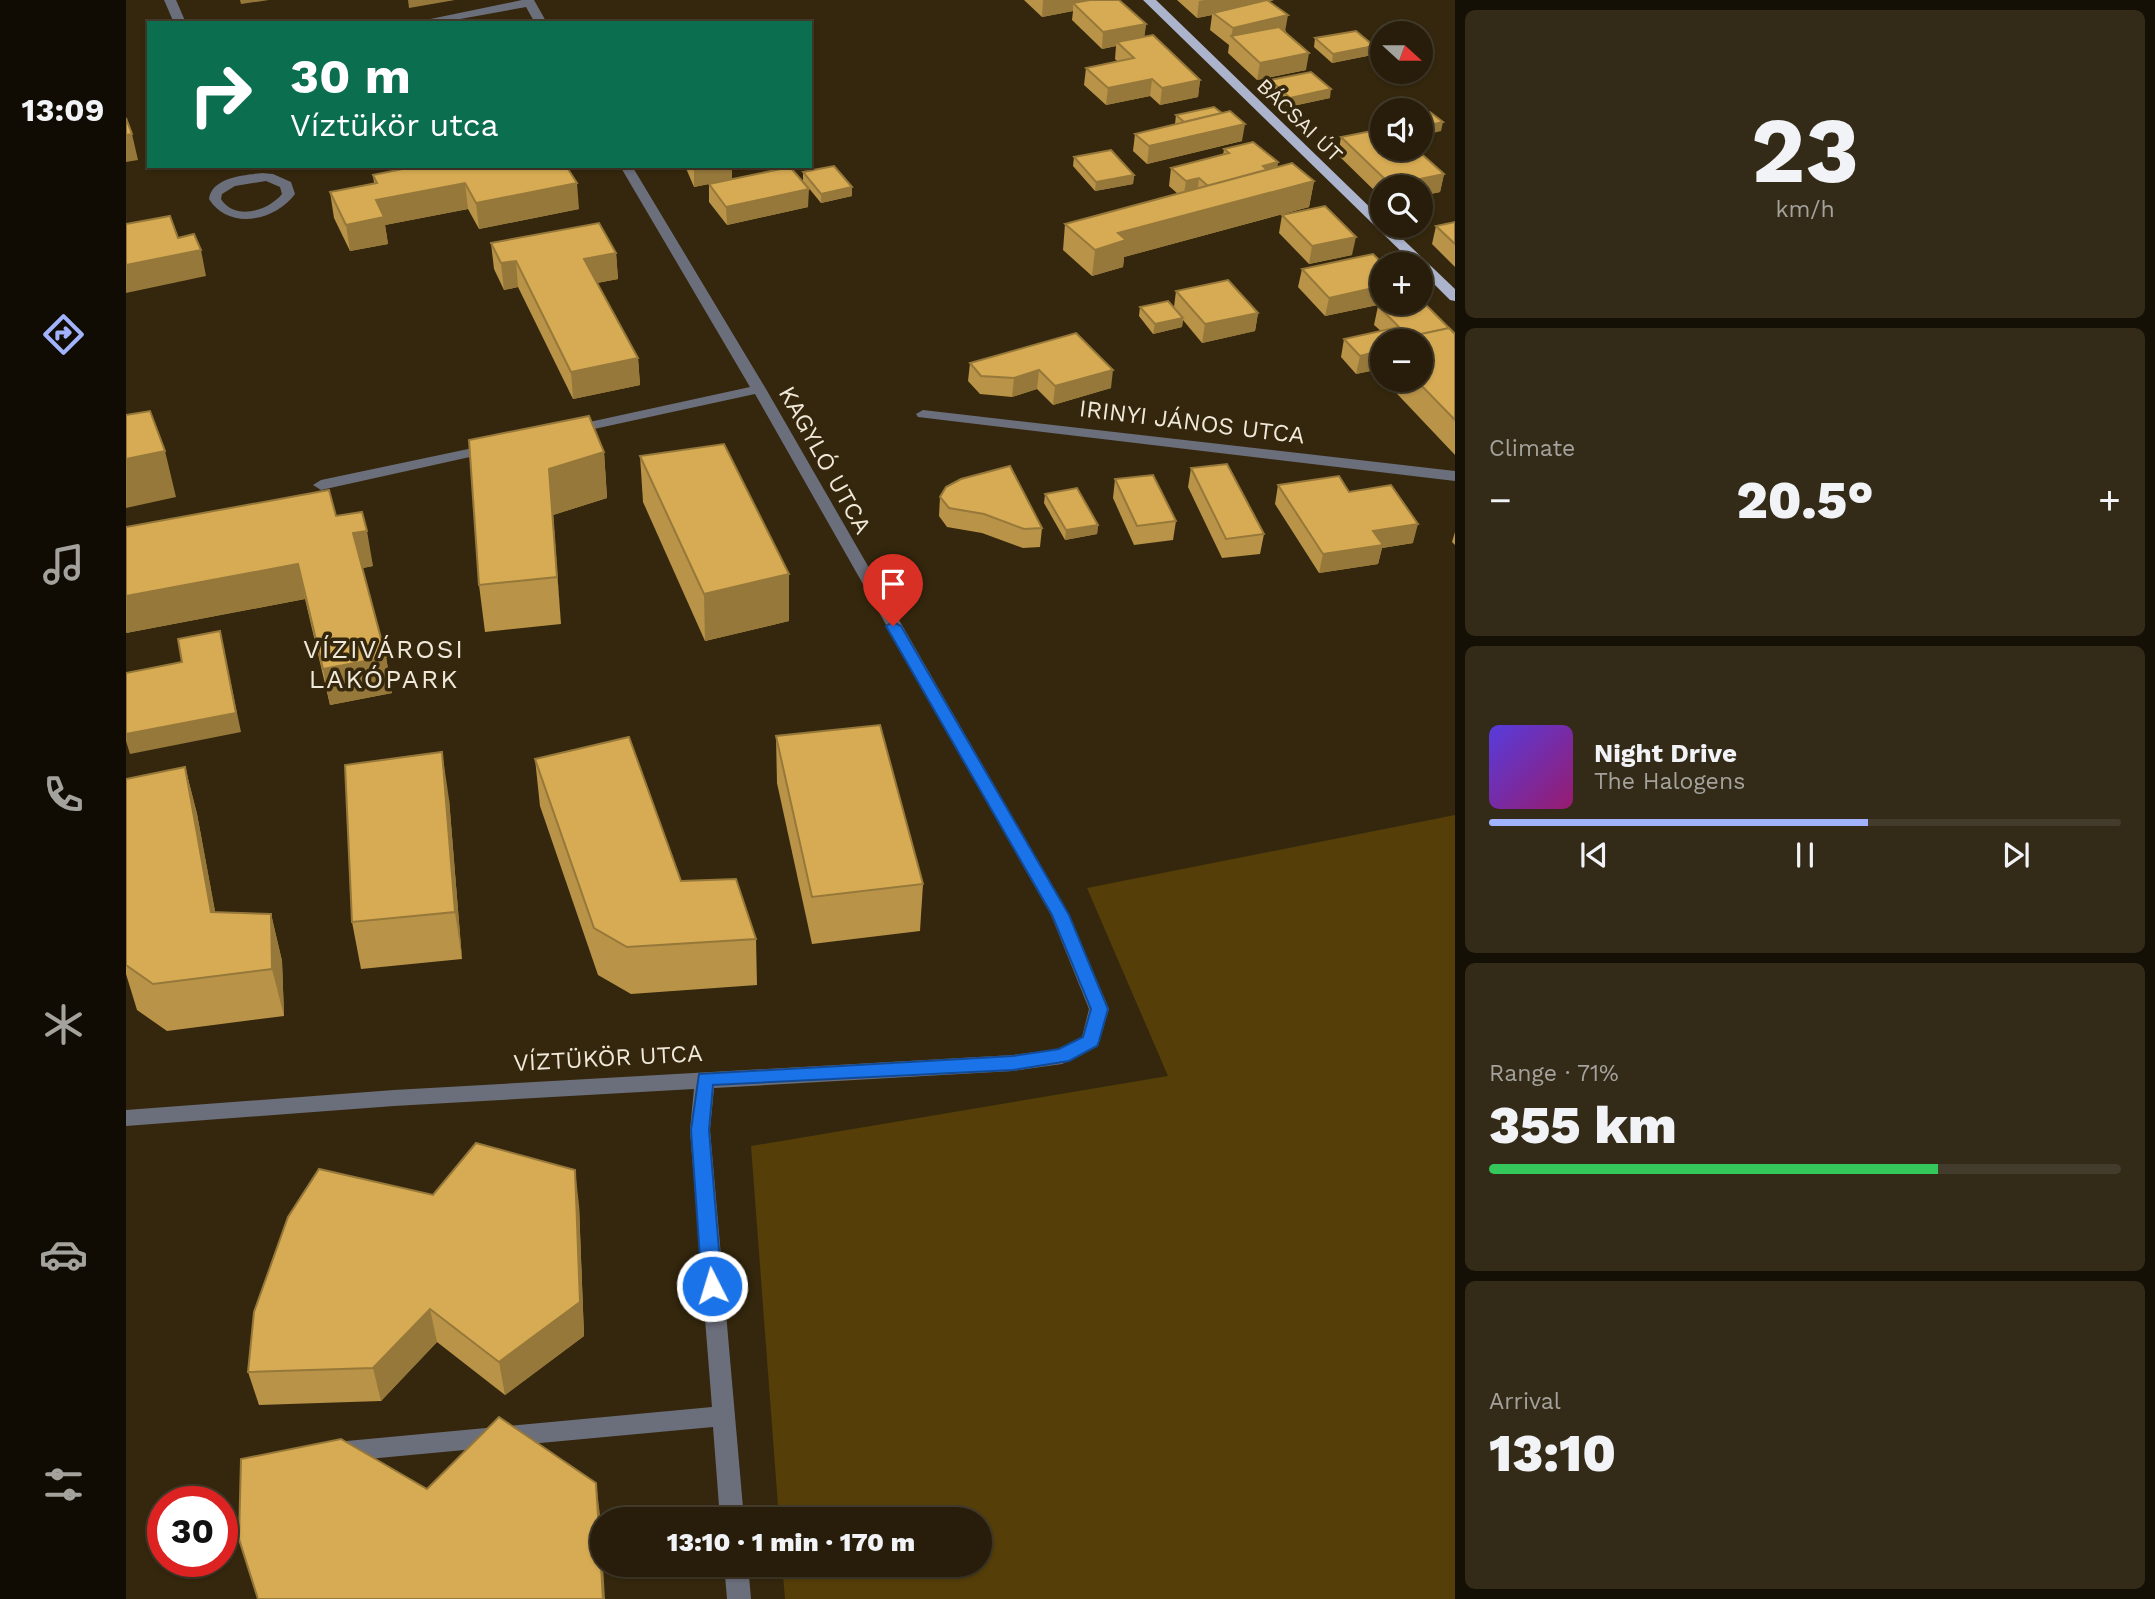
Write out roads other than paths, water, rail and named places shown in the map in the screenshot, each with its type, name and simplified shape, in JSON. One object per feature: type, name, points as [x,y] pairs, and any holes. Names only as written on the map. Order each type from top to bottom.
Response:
[{"type":"main road","name":"BÁCSAI ÚT","points":[[1149,0],[1455,296]]},
{"type":"street","points":[[170,0],[179,21]]},
{"type":"street","points":[[428,21],[528,2],[540,21]]},
{"type":"street","points":[[231,168],[235,181]]},
{"type":"street","name":"KAGYLÓ UTCA","points":[[627,168],[759,389],[1060,915],[1099,1009],[1091,1041]]},
{"type":"street","points":[[268,177],[286,185],[289,194],[279,206],[268,211],[235,213],[225,210],[216,200],[217,193],[223,186],[235,181],[268,177]]},
{"type":"street","points":[[560,433],[759,389]]},
{"type":"street","name":"IRINYI JÁNOS UTCA","points":[[923,414],[1455,476]]},
{"type":"street","points":[[321,485],[507,444]]},
{"type":"street","name":"VÍZTÜKÖR UTCA","points":[[126,1118],[705,1079],[1013,1063],[1062,1056],[1091,1041]]},
{"type":"street","points":[[705,1079],[700,1130],[731,1507]]},
{"type":"street","points":[[314,1454],[722,1416]]},
{"type":"street","points":[[737,1577],[739,1599]]},
{"type":"district","name":"VÍZIVÁROSI LAKÓPARK","points":[[384,664]]}]
